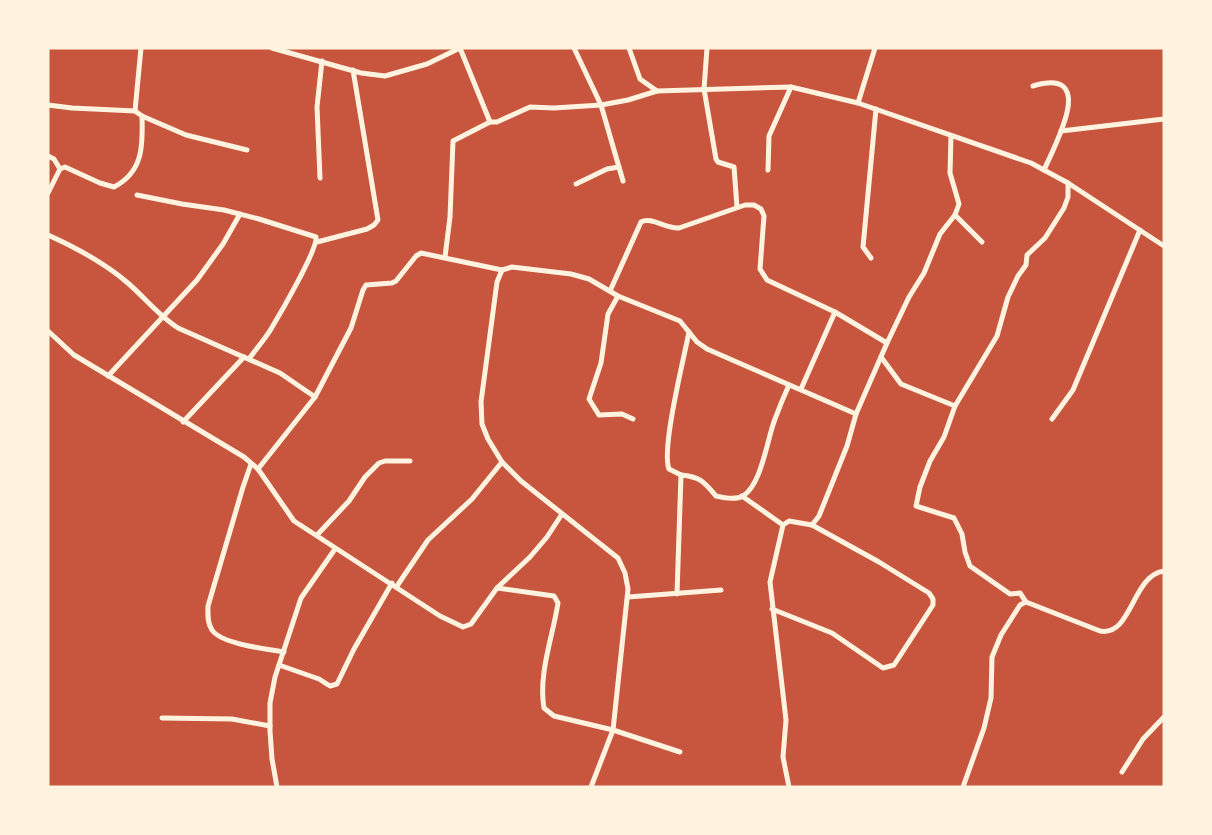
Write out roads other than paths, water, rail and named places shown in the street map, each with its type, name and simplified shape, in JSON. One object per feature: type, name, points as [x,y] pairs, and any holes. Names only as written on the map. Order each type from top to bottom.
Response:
[{"type":"street","points":[[135,111],[141,48]]},
{"type":"street","points":[[272,48],[353,70],[385,76],[427,64],[460,48],[490,122]]},
{"type":"street","points":[[574,48],[601,105],[623,181]]},
{"type":"street","points":[[629,48],[640,79],[657,90]]},
{"type":"street","points":[[707,48],[704,89],[716,159],[718,162],[732,165],[735,170],[737,207]]},
{"type":"street","points":[[858,103],[875,48]]},
{"type":"street","points":[[320,178],[317,107],[322,61]]},
{"type":"street","points":[[317,242],[367,229],[378,220],[353,70]]},
{"type":"street","points":[[1033,86],[1046,82],[1057,83],[1064,86],[1067,91],[1069,108],[1044,170]]},
{"type":"street","points":[[768,170],[769,136],[791,87]]},
{"type":"street","points":[[445,257],[450,218],[453,141],[490,122],[497,122],[530,107],[601,105],[628,100],[657,90],[791,87],[858,103],[1031,163],[1068,183],[1164,246]]},
{"type":"street","points":[[48,105],[135,111],[186,135],[246,150]]},
{"type":"street","points":[[871,258],[863,247],[876,109]]},
{"type":"street","points":[[60,169],[70,168],[100,183],[114,187],[127,180],[140,154],[143,139],[142,116]]},
{"type":"street","points":[[1061,131],[1164,118]]},
{"type":"street","points":[[812,525],[819,516],[847,446],[855,414],[887,343],[909,297],[924,273],[940,234],[955,215],[958,204],[950,173],[951,136]]},
{"type":"street","points":[[48,156],[54,159],[60,169]]},
{"type":"street","points":[[576,184],[607,169],[620,167]]},
{"type":"street","points":[[48,193],[60,169]]},
{"type":"street","points":[[1068,183],[1068,197],[1064,208],[1045,238],[1027,255],[1026,264],[1017,276],[1008,297],[997,336],[955,406],[944,437],[930,461],[920,487],[916,506],[954,518],[962,534],[970,566],[1010,594],[1022,595],[1026,602],[1086,627],[1106,632],[1114,629],[1122,621],[1148,577],[1156,572],[1164,571]]},
{"type":"street","points":[[136,195],[240,214],[316,237],[317,242],[307,266],[271,330],[183,422]]},
{"type":"street","points":[[610,291],[641,222],[645,219],[671,229],[679,228],[737,207],[754,205],[761,209],[764,216],[760,269],[767,280],[835,312],[887,343]]},
{"type":"street","points":[[108,376],[197,280],[240,214]]},
{"type":"street","points":[[955,215],[982,242]]},
{"type":"street","points":[[1053,419],[1073,390],[1140,230]]},
{"type":"street","points":[[48,235],[78,249],[105,266],[130,284],[163,318],[178,328],[280,373],[315,397]]},
{"type":"street","points":[[258,469],[315,397],[351,328],[366,285],[396,281],[418,254],[445,257],[502,270],[512,267],[571,274],[589,279],[618,296],[680,321],[697,342],[707,349],[855,414]]},
{"type":"street","points":[[502,270],[497,282],[481,402],[482,424],[502,462],[521,481],[618,558],[625,573],[628,597],[613,730],[591,787]]},
{"type":"street","points":[[618,296],[608,314],[601,363],[589,399],[599,415],[622,414],[633,419]]},
{"type":"street","points":[[801,389],[835,312]]},
{"type":"street","points":[[48,331],[74,355],[258,469],[294,521],[440,616],[463,627],[471,624],[497,588],[542,543],[562,514]]},
{"type":"street","points":[[689,332],[676,393],[667,464],[669,469],[681,476],[705,481],[716,496],[728,499],[742,496],[750,488],[757,475],[774,421],[789,385]]},
{"type":"street","points":[[881,357],[901,384],[955,406]]},
{"type":"street","points":[[317,535],[349,501],[365,477],[379,463],[410,461]]},
{"type":"street","points":[[279,665],[319,679],[330,686],[337,684],[354,649],[394,584],[428,540],[472,499],[502,462]]},
{"type":"street","points":[[251,464],[208,606],[208,618],[210,627],[221,638],[284,652]]},
{"type":"street","points":[[677,594],[681,476]]},
{"type":"street","points":[[742,496],[783,525]]},
{"type":"street","points":[[772,609],[832,633],[883,668],[888,668],[894,664],[933,605],[933,599],[929,593],[879,562],[812,525],[789,520],[783,525],[770,582],[772,609],[786,720],[783,757],[789,787]]},
{"type":"street","points":[[277,787],[272,759],[270,703],[279,665],[301,598],[335,549]]},
{"type":"street","points":[[497,588],[554,596],[558,603],[545,669],[542,701],[544,708],[554,716],[613,730],[680,752]]},
{"type":"street","points":[[628,597],[721,590]]},
{"type":"street","points":[[963,787],[984,728],[991,698],[992,657],[1001,635],[1020,605],[1026,602]]},
{"type":"street","points":[[1122,772],[1143,739],[1164,717]]},
{"type":"street","points":[[162,718],[232,719],[270,726]]}]
